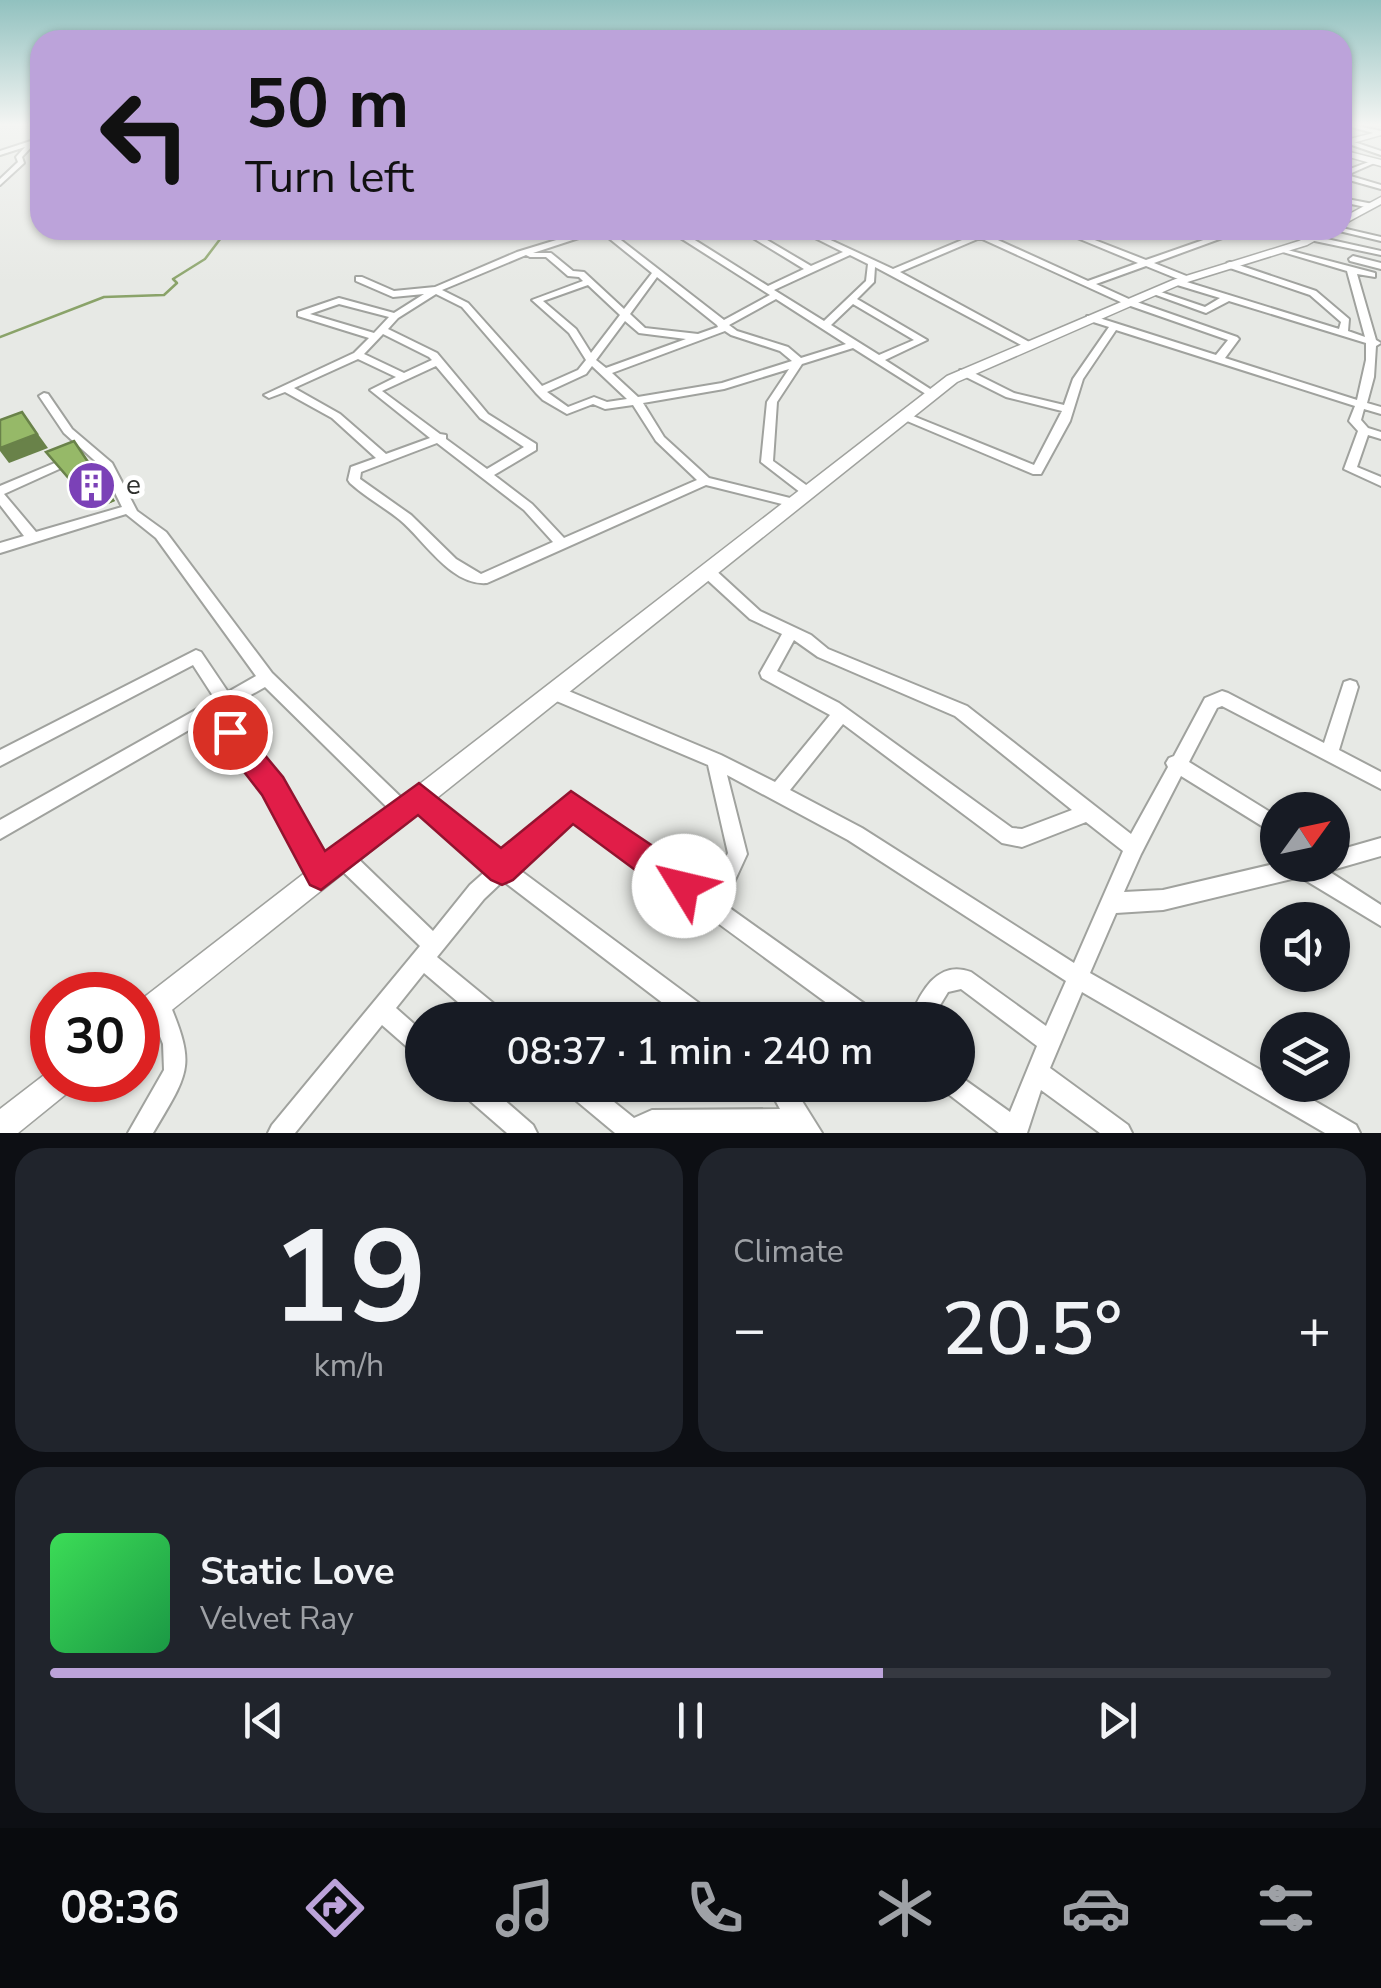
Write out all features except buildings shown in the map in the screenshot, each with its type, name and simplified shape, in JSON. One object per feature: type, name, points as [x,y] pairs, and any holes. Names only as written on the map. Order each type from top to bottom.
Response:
[{"type":"street","points":[[1357,178],[1381,187]]},
{"type":"street","points":[[1352,217],[1376,205]]},
{"type":"street","points":[[1352,232],[1379,235]]},
{"type":"street","points":[[268,395],[358,355],[396,316],[434,290],[553,240]]},
{"type":"street","points":[[613,240],[724,326],[784,349],[799,360]]},
{"type":"street","points":[[690,240],[933,394]]},
{"type":"street","points":[[761,240],[807,267]]},
{"type":"street","points":[[824,240],[894,272],[1028,345]]},
{"type":"street","points":[[894,272],[959,240]]},
{"type":"street","points":[[992,240],[1128,302],[1234,339],[1218,360]]},
{"type":"street","points":[[1088,240],[1228,298],[1376,343]]},
{"type":"street","points":[[1087,284],[1210,240]]},
{"type":"street","points":[[160,1001],[964,372],[1152,292],[1308,240]]},
{"type":"street","points":[[1335,240],[1352,264],[1376,343],[1377,381],[1355,421],[1364,430],[1381,436]]},
{"type":"street","points":[[1342,240],[1381,253]]},
{"type":"street","points":[[1280,250],[1381,266]]},
{"type":"street","points":[[608,371],[724,326],[807,267],[848,252]]},
{"type":"street","points":[[514,256],[548,254],[588,282],[642,331],[699,337]]},
{"type":"street","points":[[824,327],[870,282],[871,264]]},
{"type":"street","points":[[1352,264],[1377,277]]},
{"type":"street","points":[[1230,265],[1314,293],[1346,321],[1343,333]]},
{"type":"street","points":[[540,391],[576,378],[656,273]]},
{"type":"street","points":[[359,278],[393,294],[434,290],[465,304],[540,391],[567,411],[594,400],[605,406],[724,386],[852,345]]},
{"type":"street","points":[[588,282],[538,300],[573,331],[592,360],[636,401],[660,439],[705,480],[794,503]]},
{"type":"street","points":[[1152,292],[1206,310],[1228,298]]},
{"type":"street","points":[[852,300],[922,340],[876,360]]},
{"type":"street","points":[[396,316],[338,301],[300,313],[378,333],[432,356],[484,416],[532,447],[486,475]]},
{"type":"street","points":[[1090,318],[1363,402],[1381,411]]},
{"type":"street","points":[[904,416],[1032,472],[1078,378],[1114,326]]},
{"type":"street","points":[[358,355],[405,377]]},
{"type":"street","points":[[799,360],[772,402],[767,462],[809,493]]},
{"type":"street","points":[[436,362],[376,390],[442,437],[528,507],[563,545]]},
{"type":"street","points":[[964,372],[1010,395],[1066,408]]},
{"type":"street","points":[[287,388],[336,416],[382,458]]},
{"type":"street","points":[[44,396],[68,431],[114,475],[129,508],[161,535],[266,678],[410,803],[679,1002]]},
{"type":"street","points":[[1364,430],[1350,469],[1381,482]]},
{"type":"street","points":[[442,437],[356,470],[354,480],[474,577],[490,577],[705,480]]},
{"type":"street","points":[[31,535],[0,494],[94,452]]},
{"type":"street","points":[[0,548],[31,535],[129,508]]},
{"type":"street","points":[[709,569],[755,615],[849,667],[962,711],[1134,848]]},
{"type":"street","points":[[791,632],[768,673],[840,714],[1008,837],[1022,838],[1089,812]]},
{"type":"street","points":[[0,758],[196,656],[218,704],[273,786],[321,874]]},
{"type":"street","points":[[0,830],[266,678]]},
{"type":"street","points":[[1329,755],[1350,687]]},
{"type":"street","points":[[554,692],[716,760],[854,834],[1079,978],[1348,1133]]},
{"type":"street","points":[[975,1100],[1016,1132],[1037,1073],[1134,848],[1175,763],[1211,703],[1222,698],[1381,781]]},
{"type":"street","points":[[778,793],[840,714]]},
{"type":"street","points":[[712,907],[738,854],[716,760]]},
{"type":"street","points":[[1175,763],[1260,815]]},
{"type":"street","points":[[280,1133],[427,952],[502,869],[571,805],[843,1002]]},
{"type":"street","points":[[1350,855],[1381,846]]},
{"type":"street","points":[[342,857],[478,1002]]},
{"type":"street","points":[[1111,904],[1163,900],[1260,877]]},
{"type":"street","points":[[1330,882],[1381,916]]},
{"type":"street","points":[[929,1002],[938,984],[949,977],[964,979],[1051,1043]]},
{"type":"street","points":[[160,1007],[179,1049],[179,1064],[160,1098]]},
{"type":"street","points":[[381,1010],[405,1030]]},
{"type":"street","points":[[1037,1073],[1120,1133]]},
{"type":"street","points":[[0,1128],[33,1102]]},
{"type":"street","points":[[140,1133],[158,1102]]},
{"type":"street","points":[[488,1102],[524,1133]]},
{"type":"street","points":[[595,1102],[629,1132],[652,1122],[806,1127]]},
{"type":"street","points":[[789,1102],[806,1127]]},
{"type":"waterway","points":[[0,337],[104,297],[164,295],[177,283],[173,279],[205,259],[219,240]]},
{"type":"place","name":"e","points":[[91,485]]},
{"type":"route","points":[[230,732],[273,786],[321,874],[419,797],[502,869],[560,811],[571,805],[684,886]]}]
